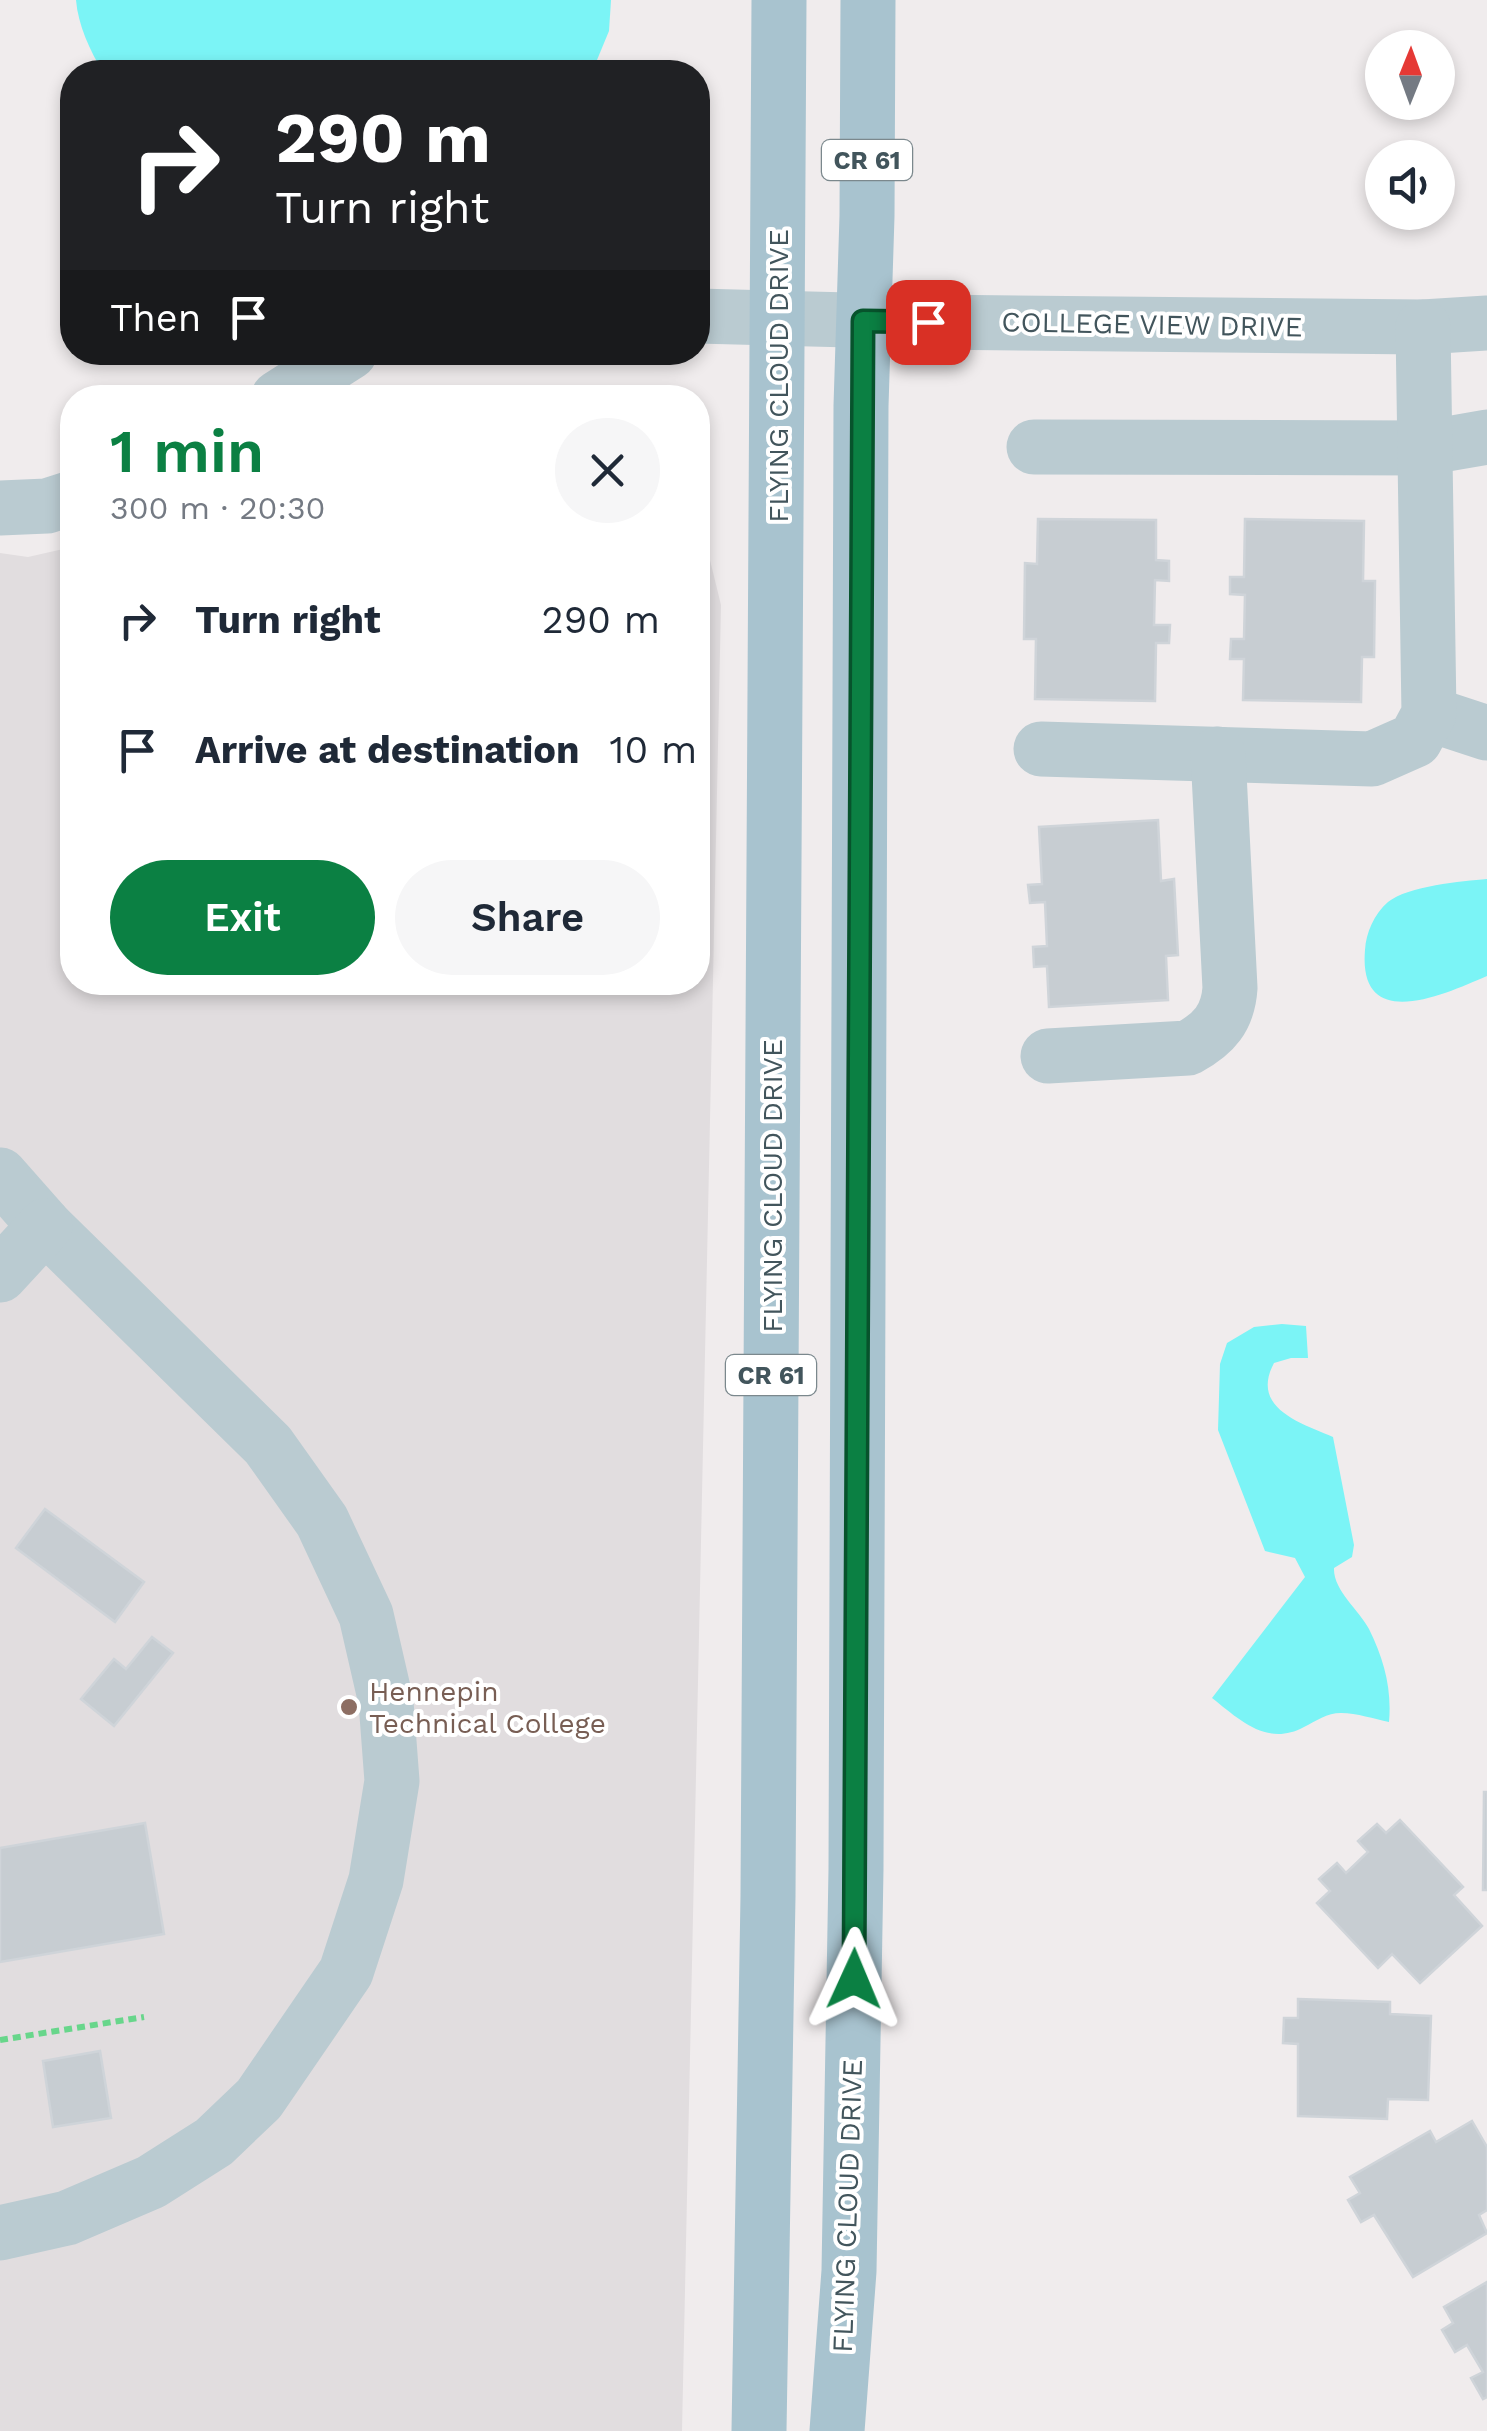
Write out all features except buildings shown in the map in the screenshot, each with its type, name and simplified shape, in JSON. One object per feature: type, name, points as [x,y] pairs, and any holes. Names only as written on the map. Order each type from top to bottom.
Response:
[{"type":"main road","name":"FLYING CLOUD DRIVE","points":[[759,2431],[768,1896],[779,0]]},
{"type":"main road","name":"FLYING CLOUD DRIVE","points":[[837,2431],[849,2271],[856,1850],[868,0]]},
{"type":"street","name":"COLLEGE VIEW DRIVE","points":[[710,316],[1423,326],[1487,322]]},
{"type":"street","points":[[1041,749],[1372,759],[1414,740],[1429,714],[1423,326]]},
{"type":"street","points":[[298,385],[330,365]]},
{"type":"street","points":[[1034,446],[1424,448],[1487,436]]},
{"type":"street","points":[[0,508],[60,502]]},
{"type":"street","points":[[1429,714],[1487,732]]},
{"type":"street","points":[[1048,1056],[1188,1048],[1208,1037],[1220,1024],[1229,1007],[1230,988],[1218,754]]},
{"type":"street","points":[[0,1175],[45,1226],[268,1446],[322,1521],[366,1614],[386,1702],[392,1781],[376,1880],[346,1972],[260,2099],[214,2142],[151,2182],[68,2218],[0,2233]]},
{"type":"street","points":[[0,1275],[45,1226]]},
{"type":"path","points":[[0,2040],[144,2016]]},
{"type":"shaded area","name":"Hennepin Technical College","points":[[60,550],[60,995],[710,995],[710,560],[721,605],[682,2431],[0,2431],[0,553],[28,557]]},
{"type":"water","points":[[76,0],[611,0],[609,31],[597,60],[97,60],[79,19]]},
{"type":"water","points":[[1487,879],[1487,976],[1448,992],[1407,1002],[1389,1000],[1375,992],[1366,976],[1365,950],[1372,924],[1383,907],[1397,896],[1422,888]]},
{"type":"water","points":[[1306,1326],[1308,1358],[1274,1363],[1268,1392],[1282,1412],[1333,1437],[1354,1545],[1352,1557],[1334,1568],[1335,1576],[1379,1652],[1388,1686],[1389,1722],[1336,1713],[1278,1734],[1244,1722],[1212,1698],[1305,1577],[1295,1558],[1265,1551],[1218,1430],[1220,1364],[1227,1343],[1254,1327]]},
{"type":"place","name":"Hennepin Technical College","points":[[349,1707]]},
{"type":"route","points":[[854,1979],[863,321],[928,322]]}]
